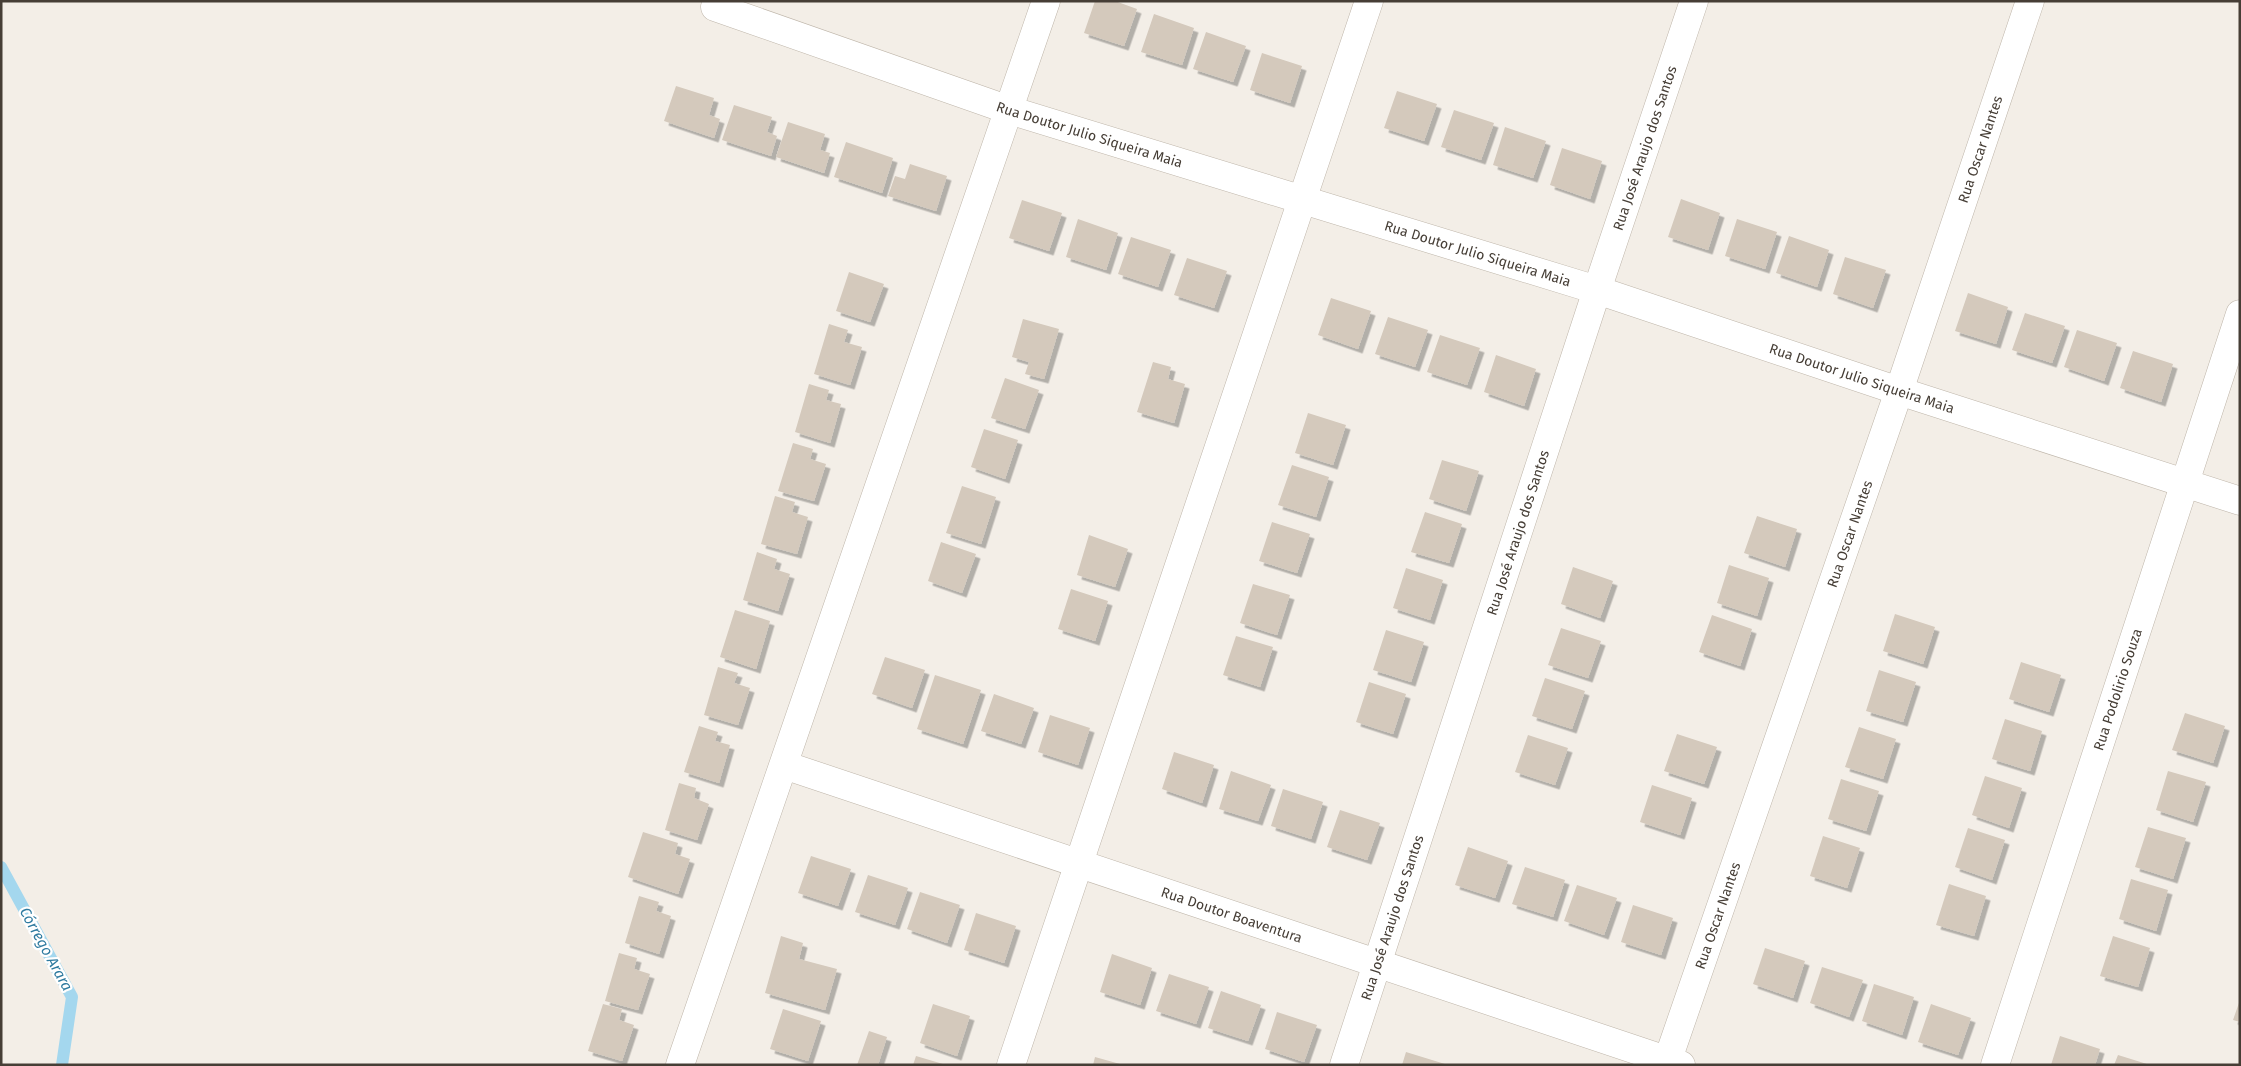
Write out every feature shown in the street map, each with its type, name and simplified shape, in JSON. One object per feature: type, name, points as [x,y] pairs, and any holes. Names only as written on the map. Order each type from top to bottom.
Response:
[{"type":"street","points":[[680,1065],[1046,1]]},
{"type":"street","points":[[1012,1065],[1301,198],[1369,1]]},
{"type":"street","name":"Rua José Araujo dos Santos","points":[[1344,1065],[1597,290],[1694,1]]},
{"type":"street","name":"Rua Oscar Nantes","points":[[1671,1063],[2030,1]]},
{"type":"street","name":"Rua Doutor Julio Siqueira Maia","points":[[716,4],[1009,110],[1597,290],[1899,392],[2185,482],[2240,502]]},
{"type":"street","name":"Rua Podolirio Souza","points":[[1995,1065],[2240,314]]},
{"type":"street","name":"Rua Doutor Boaventura","points":[[784,765],[1671,1063]]},
{"type":"building","points":[[1095,1],[1115,1],[1137,9],[1124,46],[1084,33]]},
{"type":"building","points":[[1154,14],[1194,28],[1182,65],[1141,52]]},
{"type":"building","points":[[1206,32],[1246,46],[1233,82],[1193,69]]},
{"type":"building","points":[[1262,53],[1302,66],[1290,103],[1250,90]]},
{"type":"building","points":[[676,86],[714,98],[709,115],[720,119],[714,138],[664,121]]},
{"type":"building","points":[[1397,91],[1437,104],[1424,141],[1384,128]]},
{"type":"building","points":[[734,105],[772,117],[767,132],[777,136],[771,156],[722,140]]},
{"type":"building","points":[[1454,110],[1494,123],[1481,160],[1441,147]]},
{"type":"building","points":[[788,122],[825,134],[820,150],[830,153],[824,173],[776,157]]},
{"type":"building","points":[[1505,127],[1546,141],[1533,178],[1493,165]]},
{"type":"building","points":[[846,142],[893,158],[882,193],[834,177]]},
{"type":"building","points":[[1562,148],[1602,161],[1590,199],[1550,185]]},
{"type":"building","points":[[910,164],[947,176],[936,211],[888,196],[895,176],[905,179]]},
{"type":"building","points":[[1681,199],[1720,213],[1708,250],[1668,237]]},
{"type":"building","points":[[1022,200],[1062,213],[1049,251],[1009,238]]},
{"type":"building","points":[[1078,219],[1118,233],[1106,270],[1066,257]]},
{"type":"building","points":[[1737,219],[1777,232],[1765,269],[1725,256]]},
{"type":"building","points":[[1789,236],[1829,250],[1817,287],[1776,273]]},
{"type":"building","points":[[1131,237],[1171,250],[1158,287],[1118,274]]},
{"type":"building","points":[[1845,257],[1886,270],[1873,308],[1833,294]]},
{"type":"building","points":[[1187,258],[1227,271],[1214,308],[1174,295]]},
{"type":"building","points":[[849,272],[884,284],[870,322],[836,311]]},
{"type":"building","points":[[1968,293],[2008,307],[1996,344],[1955,331]]},
{"type":"building","points":[[1331,298],[1371,311],[1358,349],[1318,335]]},
{"type":"building","points":[[2025,313],[2065,326],[2052,363],[2012,350]]},
{"type":"building","points":[[1388,317],[1428,330],[1415,367],[1375,354]]},
{"type":"building","points":[[1023,319],[1059,329],[1044,379],[1025,374],[1029,362],[1012,357]]},
{"type":"building","points":[[829,324],[848,330],[844,342],[862,347],[850,385],[814,374]]},
{"type":"building","points":[[2077,330],[2117,343],[2104,381],[2064,367]]},
{"type":"building","points":[[1440,335],[1480,348],[1467,385],[1427,372]]},
{"type":"building","points":[[2133,351],[2173,364],[2161,402],[2120,388]]},
{"type":"building","points":[[1496,355],[1536,369],[1524,406],[1484,392]]},
{"type":"building","points":[[1153,362],[1171,367],[1168,379],[1185,384],[1174,423],[1137,412]]},
{"type":"building","points":[[1005,378],[1039,390],[1025,429],[991,418]]},
{"type":"building","points":[[809,384],[829,390],[826,400],[841,404],[830,443],[795,432]]},
{"type":"building","points":[[1308,413],[1346,425],[1333,465],[1295,453]]},
{"type":"building","points":[[984,429],[1018,440],[1005,479],[971,467]]},
{"type":"building","points":[[793,443],[813,449],[810,459],[826,464],[814,501],[778,491]]},
{"type":"building","points":[[1442,460],[1479,471],[1466,511],[1429,499]]},
{"type":"building","points":[[1292,465],[1329,477],[1316,517],[1278,505]]},
{"type":"building","points":[[962,486],[996,497],[981,544],[946,533]]},
{"type":"building","points":[[775,496],[795,502],[792,512],[808,517],[797,554],[761,544]]},
{"type":"building","points":[[1425,512],[1462,524],[1449,563],[1411,552]]},
{"type":"building","points":[[1757,516],[1797,529],[1785,567],[1744,553]]},
{"type":"building","points":[[1272,522],[1310,534],[1297,573],[1259,561]]},
{"type":"building","points":[[1089,535],[1128,549],[1115,587],[1077,575]]},
{"type":"building","points":[[941,542],[976,554],[962,593],[928,581]]},
{"type":"building","points":[[757,552],[777,559],[774,569],[790,574],[778,611],[743,600]]},
{"type":"building","points":[[1729,565],[1769,578],[1757,616],[1717,603]]},
{"type":"building","points":[[1573,567],[1613,581],[1600,618],[1561,604]]},
{"type":"building","points":[[1406,568],[1443,580],[1430,620],[1393,608]]},
{"type":"building","points":[[1253,584],[1290,595],[1277,635],[1240,623]]},
{"type":"building","points":[[1071,589],[1108,601],[1095,641],[1058,629]]},
{"type":"building","points":[[735,610],[770,621],[756,669],[720,657]]},
{"type":"building","points":[[1895,614],[1935,627],[1923,664],[1883,651]]},
{"type":"building","points":[[1712,615],[1752,629],[1740,666],[1699,652]]},
{"type":"building","points":[[1561,628],[1601,641],[1588,678],[1548,665]]},
{"type":"building","points":[[1386,630],[1424,642],[1411,682],[1373,670]]},
{"type":"building","points":[[1236,636],[1273,647],[1260,687],[1223,675]]},
{"type":"building","points":[[885,657],[925,670],[912,708],[872,694]]},
{"type":"building","points":[[2021,662],[2061,675],[2049,712],[2009,699]]},
{"type":"building","points":[[718,667],[738,673],[734,683],[750,688],[738,725],[704,715]]},
{"type":"building","points":[[1879,670],[1916,682],[1903,722],[1866,711]]},
{"type":"building","points":[[935,675],[981,690],[963,744],[917,729]]},
{"type":"building","points":[[1545,678],[1585,691],[1572,729],[1532,716]]},
{"type":"building","points":[[1369,682],[1406,694],[1393,734],[1356,722]]},
{"type":"building","points":[[994,694],[1034,708],[1021,744],[981,731]]},
{"type":"building","points":[[2185,713],[2225,726],[2213,763],[2172,750]]},
{"type":"building","points":[[1050,715],[1090,728],[1078,765],[1038,752]]},
{"type":"building","points":[[2005,719],[2042,731],[2030,771],[1992,759]]},
{"type":"building","points":[[699,726],[718,732],[715,741],[730,745],[719,783],[684,772]]},
{"type":"building","points":[[1859,727],[1896,739],[1883,779],[1845,767]]},
{"type":"building","points":[[1677,734],[1717,747],[1704,784],[1664,771]]},
{"type":"building","points":[[1528,735],[1568,748],[1555,785],[1515,772]]},
{"type":"building","points":[[1174,752],[1214,765],[1202,803],[1162,789]]},
{"type":"building","points":[[1231,771],[1271,785],[1258,821],[1219,809]]},
{"type":"building","points":[[2168,771],[2206,782],[2193,822],[2156,810]]},
{"type":"building","points":[[1985,776],[2022,788],[2009,828],[1972,815]]},
{"type":"building","points":[[1841,779],[1879,791],[1866,831],[1828,819]]},
{"type":"building","points":[[679,783],[696,788],[694,798],[709,804],[697,840],[665,830]]},
{"type":"building","points":[[1652,785],[1692,798],[1680,835],[1640,822]]},
{"type":"building","points":[[1283,789],[1323,802],[1311,839],[1271,826]]},
{"type":"building","points":[[1340,810],[1380,823],[1367,860],[1327,847]]},
{"type":"building","points":[[2148,827],[2186,838],[2173,879],[2135,867]]},
{"type":"building","points":[[1968,828],[2005,840],[1992,880],[1955,867]]},
{"type":"building","points":[[643,832],[678,843],[675,854],[690,859],[678,894],[628,877]]},
{"type":"building","points":[[1823,836],[1860,848],[1847,888],[1810,876]]},
{"type":"building","points":[[1468,847],[1508,861],[1495,898],[1455,885]]},
{"type":"building","points":[[811,856],[851,869],[838,906],[798,893]]},
{"type":"building","points":[[1525,867],[1565,880],[1553,917],[1512,904]]},
{"type":"building","points":[[868,875],[908,888],[895,925],[855,912]]},
{"type":"building","points":[[2131,879],[2168,890],[2156,931],[2119,919]]},
{"type":"building","points":[[1949,884],[1986,896],[1974,936],[1936,925]]},
{"type":"building","points":[[1577,885],[1617,898],[1604,935],[1564,921]]},
{"type":"building","points":[[920,892],[960,905],[947,943],[907,929]]},
{"type":"building","points":[[639,896],[659,902],[656,911],[671,916],[659,954],[625,943]]},
{"type":"building","points":[[1633,905],[1673,918],[1661,955],[1621,942]]},
{"type":"building","points":[[976,913],[1016,926],[1004,963],[964,950]]},
{"type":"building","points":[[781,936],[803,943],[799,959],[837,969],[825,1010],[765,993]]},
{"type":"building","points":[[2113,936],[2150,948],[2138,987],[2100,976]]},
{"type":"building","points":[[1765,948],[1805,961],[1793,998],[1753,984]]},
{"type":"building","points":[[619,953],[637,958],[634,969],[650,974],[638,1010],[605,1001]]},
{"type":"building","points":[[1112,954],[1152,968],[1140,1005],[1100,992]]},
{"type":"building","points":[[1822,967],[1863,980],[1849,1017],[1810,1003]]},
{"type":"building","points":[[1169,974],[1209,987],[1196,1024],[1156,1011]]},
{"type":"building","points":[[1874,984],[1914,997],[1902,1035],[1862,1021]]},
{"type":"building","points":[[1221,991],[1261,1005],[1248,1041],[1208,1028]]},
{"type":"building","points":[[2240,1000],[2240,1022],[2233,1020]]},
{"type":"building","points":[[603,1004],[622,1009],[619,1020],[634,1025],[622,1061],[588,1051]]},
{"type":"building","points":[[933,1004],[970,1016],[957,1056],[920,1043]]},
{"type":"building","points":[[1931,1004],[1971,1018],[1958,1055],[1918,1042]]},
{"type":"building","points":[[783,1009],[821,1021],[808,1061],[770,1049]]},
{"type":"building","points":[[1277,1012],[1317,1025],[1304,1062],[1265,1049]]},
{"type":"building","points":[[869,1031],[887,1037],[878,1065],[857,1065]]},
{"type":"building","points":[[2060,1036],[2100,1049],[2095,1065],[2051,1065]]},
{"type":"building","points":[[1406,1052],[1445,1064],[1445,1065],[1402,1065]]},
{"type":"building","points":[[2118,1055],[2147,1064],[2147,1065],[2114,1065]]},
{"type":"building","points":[[916,1056],[943,1064],[913,1065]]},
{"type":"building","points":[[1095,1057],[1120,1064],[1120,1065],[1093,1065]]},
{"type":"waterway","name":"Córrego Arara","points":[[1,867],[72,997],[62,1065]]}]
